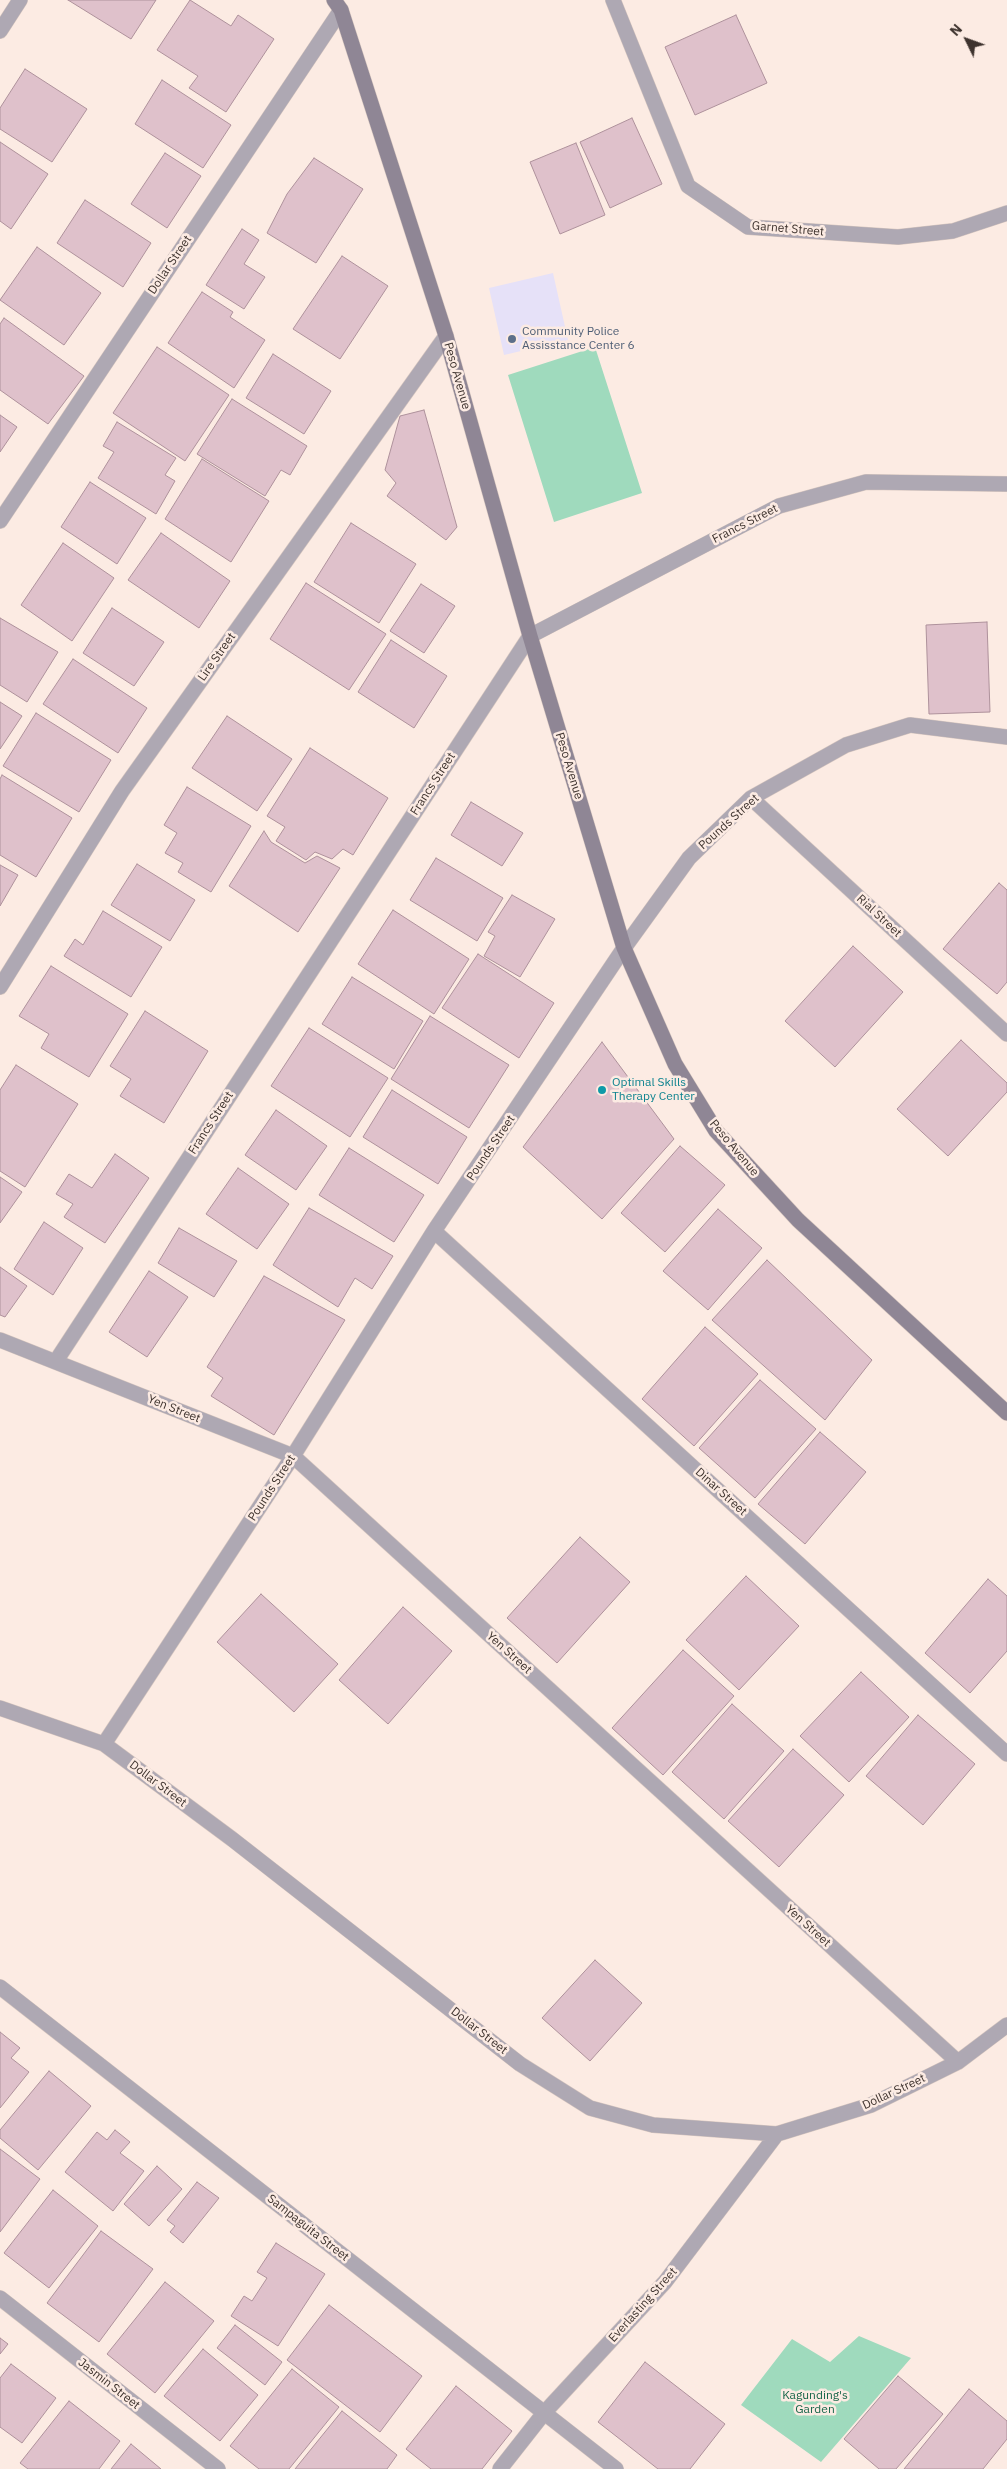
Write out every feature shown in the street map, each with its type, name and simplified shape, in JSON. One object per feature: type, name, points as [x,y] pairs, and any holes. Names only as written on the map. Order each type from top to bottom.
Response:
[{"type":"street","points":[[0,31],[20,0]]},
{"type":"street","name":"Garnet Street","points":[[613,0],[688,186],[748,227],[898,237],[953,231],[1007,213]]},
{"type":"street","name":"Peso Avenue","points":[[338,5],[446,336],[530,636],[624,948],[675,1064],[716,1131],[798,1220],[1007,1413]]},
{"type":"street","name":"Dollar Street","points":[[0,521],[338,5]]},
{"type":"street","name":"Lire Street","points":[[0,987],[122,792],[446,336]]},
{"type":"street","name":"Francs Street","points":[[56,1361],[530,636],[779,506],[866,482],[1007,484]]},
{"type":"street","name":"Pounds Street","points":[[104,1744],[293,1456],[434,1231],[624,948],[689,858],[751,798],[846,745],[910,726],[1007,738]]},
{"type":"street","name":"Rial Street","points":[[751,798],[1007,1034]]},
{"type":"street","name":"Dinar Street","points":[[434,1231],[1007,1754]]},
{"type":"street","name":"Yen Street","points":[[0,1340],[293,1456],[958,2062]]},
{"type":"street","name":"Dollar Street","points":[[0,1708],[104,1744],[232,1839],[520,2064],[590,2108],[653,2125],[777,2134],[871,2105],[958,2062],[1007,2025]]},
{"type":"street","name":"Sampaguita Street","points":[[0,1987],[616,2469]]},
{"type":"street","name":"Everlasting Street","points":[[500,2469],[544,2413],[665,2282],[777,2134]]},
{"type":"street","name":"Jasmin Street","points":[[0,2298],[218,2469]]},
{"type":"shaded area","points":[[553,273],[568,340],[504,355],[489,288]]},
{"type":"green space","points":[[595,347],[642,493],[554,522],[508,375]]},
{"type":"green space","name":"Kagunding's Garden","points":[[859,2336],[911,2358],[821,2462],[741,2405],[792,2339],[830,2362]]},
{"type":"building","points":[[68,0],[156,0],[131,39]]},
{"type":"building","points":[[190,0],[231,26],[238,15],[274,39],[226,112],[189,88],[198,76],[157,50]]},
{"type":"building","points":[[736,15],[767,83],[695,115],[665,47]]},
{"type":"building","points":[[25,69],[87,109],[52,162],[0,129],[0,108]]},
{"type":"building","points":[[162,80],[231,125],[203,168],[135,124]]},
{"type":"building","points":[[632,118],[662,184],[610,208],[580,142]]},
{"type":"building","points":[[0,142],[48,174],[11,229],[0,221]]},
{"type":"building","points":[[576,143],[605,215],[560,234],[530,162]]},
{"type":"building","points":[[165,153],[201,176],[167,228],[131,204]]},
{"type":"building","points":[[314,158],[363,189],[316,263],[267,233],[287,194]]},
{"type":"building","points":[[85,200],[151,243],[123,287],[57,243]]},
{"type":"building","points":[[242,229],[259,240],[244,264],[265,277],[244,309],[206,285]]},
{"type":"building","points":[[37,247],[101,293],[64,345],[0,300]]},
{"type":"building","points":[[342,256],[388,286],[340,359],[293,329]]},
{"type":"building","points":[[202,292],[233,312],[230,317],[265,340],[234,388],[168,343]]},
{"type":"building","points":[[4,318],[84,376],[48,424],[0,390],[0,324]]},
{"type":"building","points":[[157,347],[229,395],[185,461],[113,413]]},
{"type":"building","points":[[273,354],[331,391],[304,434],[246,398]]},
{"type":"building","points":[[232,399],[307,446],[290,475],[281,470],[265,496],[197,454]]},
{"type":"building","points":[[424,410],[457,527],[446,540],[387,496],[396,483],[385,470],[400,416]]},
{"type":"building","points":[[0,415],[17,427],[0,452]]},
{"type":"building","points":[[117,422],[176,458],[165,475],[175,481],[156,514],[98,478],[114,452],[103,446]]},
{"type":"building","points":[[202,459],[269,501],[231,562],[165,519]]},
{"type":"building","points":[[90,482],[146,518],[117,564],[61,527]]},
{"type":"building","points":[[351,523],[416,564],[379,623],[314,582]]},
{"type":"building","points":[[161,533],[230,581],[199,628],[128,580]]},
{"type":"building","points":[[63,543],[114,578],[72,641],[21,605]]},
{"type":"building","points":[[306,583],[386,634],[349,690],[270,639]]},
{"type":"building","points":[[421,584],[455,606],[424,653],[390,631]]},
{"type":"building","points":[[112,608],[164,642],[134,686],[83,653]]},
{"type":"building","points":[[0,618],[58,652],[27,702],[0,685]]},
{"type":"building","points":[[987,622],[990,712],[929,714],[926,625]]},
{"type":"building","points":[[391,640],[447,676],[414,728],[358,692]]},
{"type":"building","points":[[73,659],[147,708],[118,753],[43,704]]},
{"type":"building","points":[[0,702],[22,716],[0,749]]},
{"type":"building","points":[[36,713],[111,760],[79,812],[3,766]]},
{"type":"building","points":[[227,716],[292,759],[257,811],[192,768]]},
{"type":"building","points":[[310,748],[388,798],[353,855],[343,849],[332,859],[315,852],[306,860],[276,841],[285,827],[267,816]]},
{"type":"building","points":[[2,775],[72,818],[36,877],[0,855],[0,779]]},
{"type":"building","points":[[187,787],[251,826],[211,892],[178,872],[183,863],[165,853],[177,833],[164,825]]},
{"type":"building","points":[[471,802],[523,833],[502,866],[451,835]]},
{"type":"building","points":[[264,831],[271,842],[305,863],[317,856],[340,868],[298,932],[229,886]]},
{"type":"building","points":[[436,858],[503,898],[477,941],[410,900]]},
{"type":"building","points":[[137,864],[195,900],[170,941],[111,905]]},
{"type":"building","points":[[0,865],[18,875],[0,906]]},
{"type":"building","points":[[999,883],[1007,890],[1007,982],[997,994],[943,949]]},
{"type":"building","points":[[512,895],[555,919],[520,977],[484,956],[495,936],[488,932]]},
{"type":"building","points":[[393,910],[469,959],[434,1014],[358,964]]},
{"type":"building","points":[[103,911],[162,947],[131,997],[64,956],[75,939],[83,945]]},
{"type":"building","points":[[853,946],[903,992],[835,1067],[785,1021]]},
{"type":"building","points":[[478,954],[554,1003],[519,1058],[442,1008]]},
{"type":"building","points":[[51,966],[128,1014],[89,1077],[41,1048],[49,1034],[19,1016]]},
{"type":"building","points":[[352,977],[423,1021],[394,1069],[322,1024]]},
{"type":"building","points":[[145,1011],[208,1051],[164,1123],[120,1096],[131,1079],[110,1066]]},
{"type":"building","points":[[430,1016],[509,1065],[469,1128],[391,1079]]},
{"type":"building","points":[[309,1028],[388,1078],[350,1137],[271,1086]]},
{"type":"building","points":[[961,1040],[1007,1083],[1007,1092],[948,1156],[897,1109]]},
{"type":"building","name":"Optimal Skills Therapy Center","points":[[602,1042],[674,1139],[602,1219],[523,1147]]},
{"type":"building","points":[[16,1065],[78,1104],[25,1187],[0,1171],[0,1090]]},
{"type":"building","points":[[392,1090],[467,1137],[438,1184],[363,1137]]},
{"type":"building","points":[[276,1110],[327,1146],[296,1190],[245,1155]]},
{"type":"building","points":[[680,1146],[725,1185],[665,1252],[621,1213]]},
{"type":"building","points":[[349,1148],[424,1195],[394,1242],[319,1195]]},
{"type":"building","points":[[115,1154],[149,1178],[105,1243],[64,1217],[73,1204],[56,1194],[69,1174],[92,1188]]},
{"type":"building","points":[[238,1168],[289,1204],[257,1249],[206,1214]]},
{"type":"building","points":[[0,1177],[22,1192],[0,1223]]},
{"type":"building","points":[[309,1208],[393,1256],[372,1289],[355,1278],[338,1307],[273,1265]]},
{"type":"building","points":[[718,1209],[762,1248],[708,1310],[663,1271]]},
{"type":"building","points":[[44,1222],[83,1248],[53,1295],[14,1269]]},
{"type":"building","points":[[179,1228],[237,1261],[214,1297],[158,1263]]},
{"type":"building","points":[[767,1260],[872,1360],[825,1420],[712,1320]]},
{"type":"building","points":[[0,1267],[27,1286],[5,1317],[0,1315]]},
{"type":"building","points":[[149,1271],[188,1297],[147,1357],[109,1332]]},
{"type":"building","points":[[264,1276],[345,1320],[274,1435],[211,1396],[223,1378],[207,1367]]},
{"type":"building","points":[[705,1327],[758,1374],[694,1446],[642,1399]]},
{"type":"building","points":[[760,1380],[816,1429],[755,1498],[699,1448]]},
{"type":"building","points":[[820,1432],[866,1472],[805,1544],[758,1504]]},
{"type":"building","points":[[580,1537],[630,1582],[557,1663],[507,1618]]},
{"type":"building","points":[[746,1576],[799,1626],[739,1690],[686,1640]]},
{"type":"building","points":[[988,1579],[1007,1596],[1007,1651],[970,1693],[925,1653]]},
{"type":"building","points":[[261,1594],[338,1664],[294,1712],[217,1642]]},
{"type":"building","points":[[403,1607],[452,1651],[388,1724],[339,1680]]},
{"type":"building","points":[[683,1650],[734,1696],[663,1775],[612,1728]]},
{"type":"building","points":[[861,1672],[909,1717],[849,1782],[800,1736]]},
{"type":"building","points":[[732,1704],[784,1751],[724,1819],[672,1772]]},
{"type":"building","points":[[918,1715],[975,1764],[923,1825],[866,1776]]},
{"type":"building","points":[[793,1749],[844,1795],[779,1867],[728,1821]]},
{"type":"building","points":[[595,1960],[642,2003],[590,2061],[542,2018]]},
{"type":"building","points":[[0,2032],[20,2048],[11,2058],[29,2072],[0,2108]]},
{"type":"building","points":[[49,2071],[91,2106],[38,2170],[0,2138],[0,2130]]},
{"type":"building","points":[[115,2130],[130,2142],[120,2153],[144,2171],[113,2211],[65,2172],[97,2132],[107,2140]]},
{"type":"building","points":[[0,2149],[40,2179],[0,2232]]},
{"type":"building","points":[[157,2166],[182,2189],[149,2226],[124,2204]]},
{"type":"building","points":[[197,2182],[219,2198],[183,2243],[170,2232],[175,2226],[167,2220]]},
{"type":"building","points":[[53,2190],[98,2226],[49,2288],[4,2253]]},
{"type":"building","points":[[101,2231],[153,2269],[99,2342],[47,2303]]},
{"type":"building","points":[[276,2243],[325,2274],[278,2346],[231,2316],[244,2296],[252,2301],[267,2278],[257,2272]]},
{"type":"building","points":[[165,2282],[214,2321],[155,2393],[107,2354]]},
{"type":"building","points":[[329,2305],[422,2376],[380,2432],[287,2360]]},
{"type":"building","points":[[235,2325],[282,2362],[265,2385],[217,2348]]},
{"type":"building","points":[[0,2338],[8,2344],[0,2354]]},
{"type":"building","points":[[203,2349],[258,2395],[220,2441],[164,2396]]},
{"type":"building","points":[[645,2362],[725,2424],[690,2469],[658,2469],[598,2422]]},
{"type":"building","points":[[11,2364],[56,2398],[22,2443],[0,2427],[0,2378]]},
{"type":"building","points":[[292,2369],[339,2407],[289,2469],[259,2469],[230,2446]]},
{"type":"building","points":[[898,2376],[943,2414],[896,2469],[879,2469],[844,2439]]},
{"type":"building","points":[[456,2386],[512,2431],[482,2469],[431,2469],[406,2449]]},
{"type":"building","points":[[969,2389],[1007,2421],[1007,2439],[983,2469],[904,2469]]},
{"type":"building","points":[[69,2401],[120,2441],[99,2469],[28,2469],[20,2463]]},
{"type":"building","points":[[342,2411],[397,2455],[387,2469],[295,2469]]},
{"type":"building","points":[[131,2444],[161,2469],[111,2469]]},
{"type":"place","name":"Community Police Assisstance Center 6","points":[[512,339]]},
{"type":"place","name":"Optimal Skills Therapy Center","points":[[602,1090]]}]
